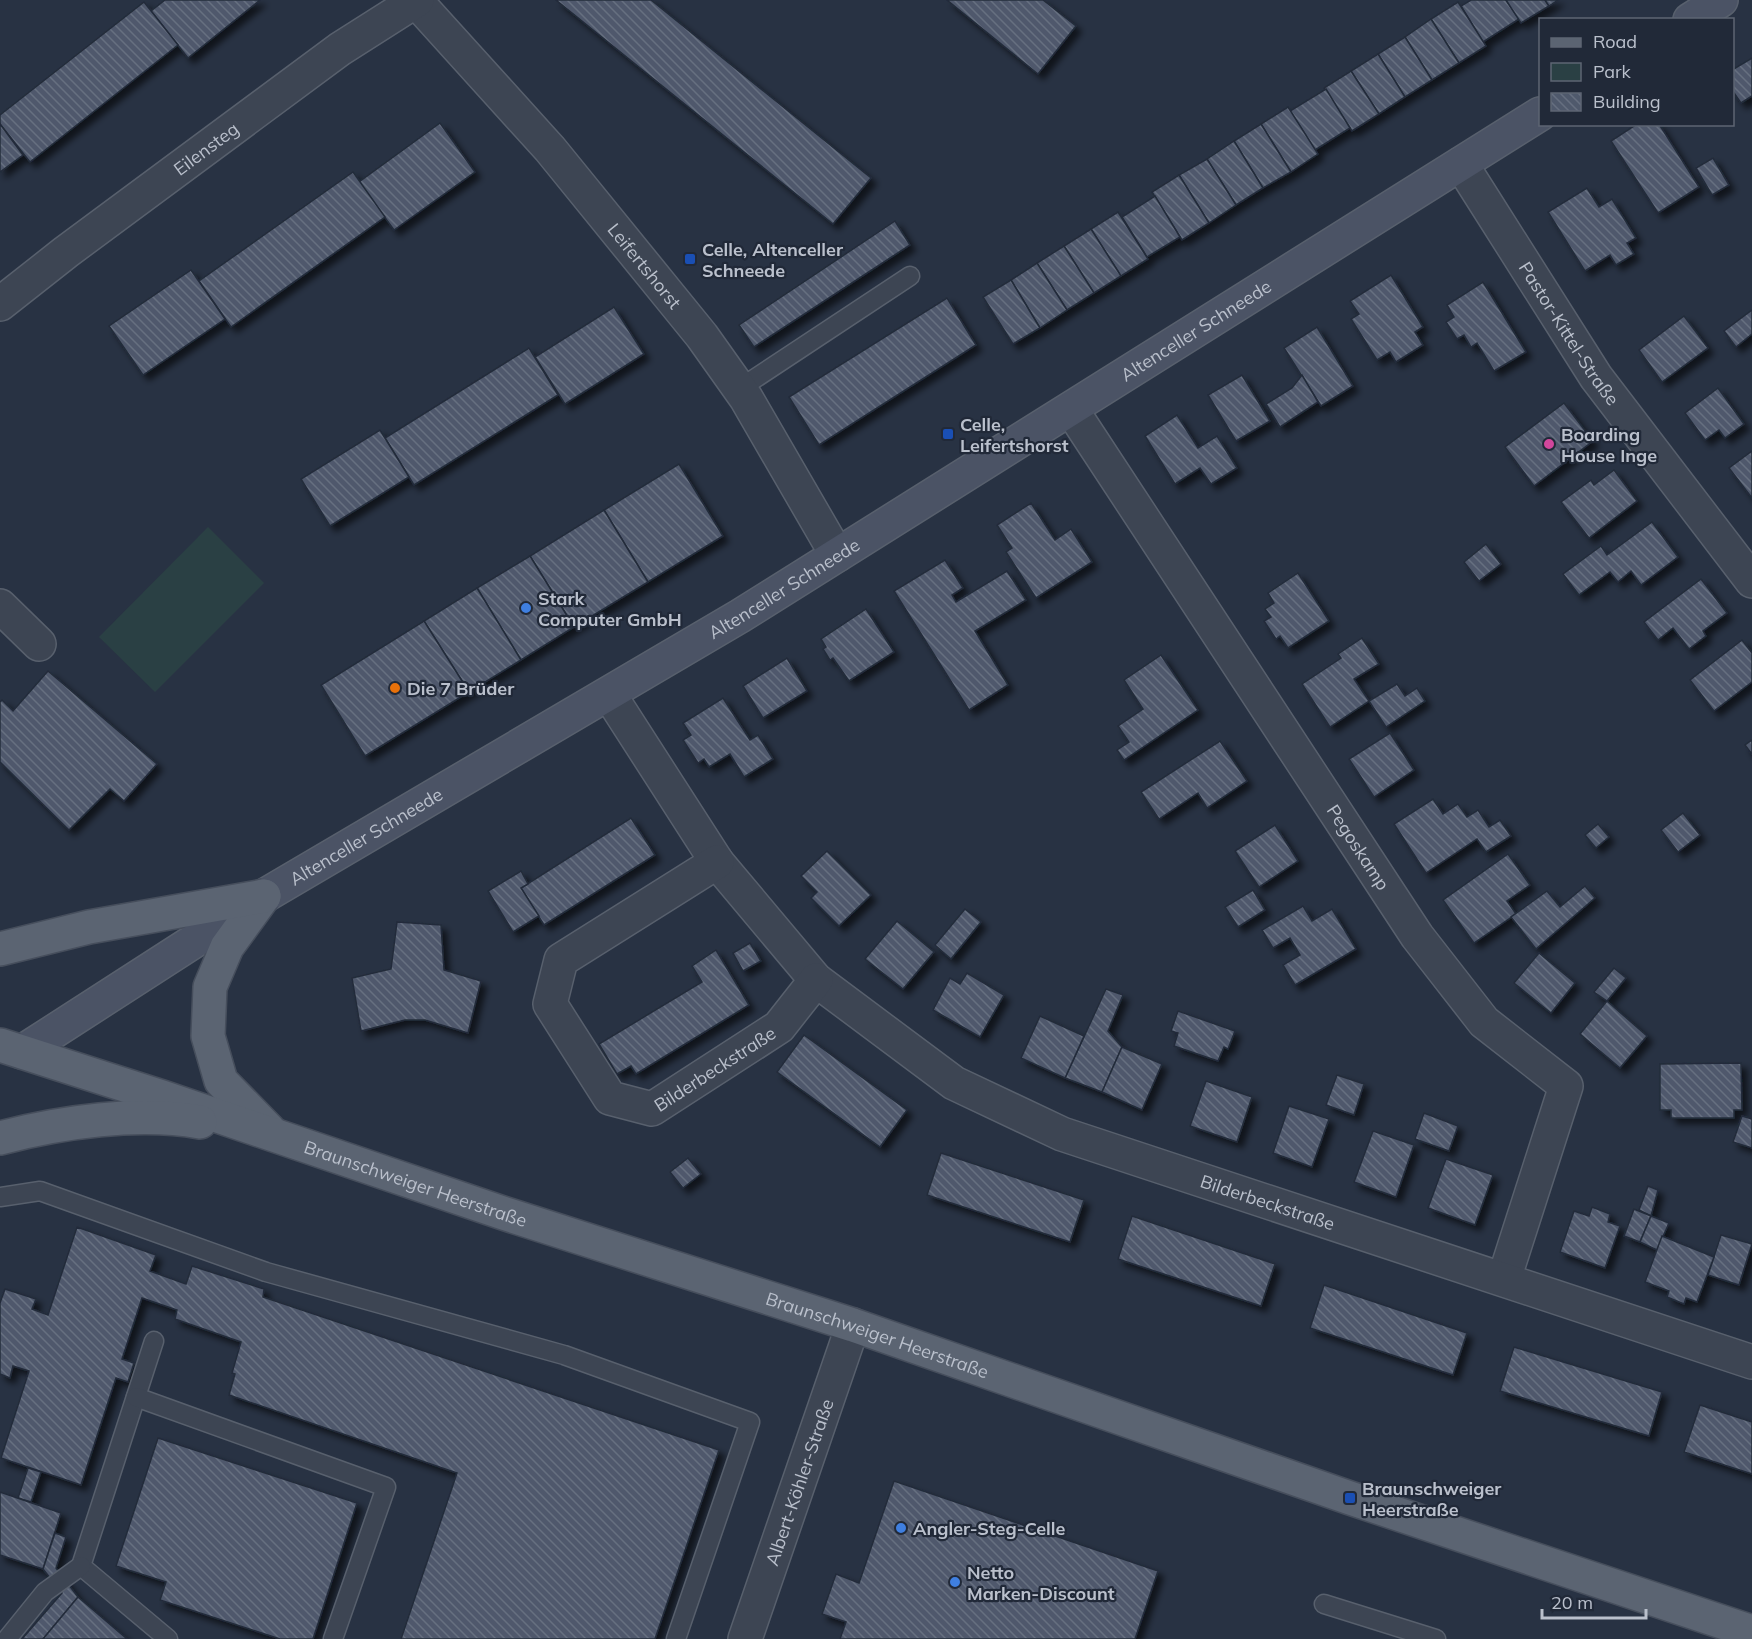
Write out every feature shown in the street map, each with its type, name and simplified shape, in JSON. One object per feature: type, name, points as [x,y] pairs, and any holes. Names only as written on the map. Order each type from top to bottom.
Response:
[{"type":"main road","points":[[1693,18],[1721,0]]},
{"type":"main road","name":"Altenceller Schneede","points":[[11,1048],[264,896],[609,694],[837,555],[1539,115]]},
{"type":"main road","points":[[0,949],[90,927],[264,896]]},
{"type":"main road","points":[[264,896],[227,947],[210,987],[207,1036],[221,1081],[273,1134]]},
{"type":"main road","name":"Braunschweiger Heerstraße","points":[[11,1048],[503,1213],[853,1324],[1350,1498],[1752,1632]]},
{"type":"main road","points":[[0,1138],[30,1130],[117,1119],[184,1119],[273,1134]]},
{"type":"street","name":"Eilensteg","points":[[0,304],[66,252],[402,4]]},
{"type":"street","name":"Leifertshorst","points":[[402,4],[550,149],[702,336],[740,389],[837,555]]},
{"type":"street","name":"Pastor-Kittel-Straße","points":[[1461,164],[1596,377],[1752,581]]},
{"type":"street","name":"Pegoskamp","points":[[1071,409],[1417,936],[1484,1022],[1566,1086],[1504,1280]]},
{"type":"street","points":[[0,606],[39,644]]},
{"type":"street","name":"Bilderbeckstraße","points":[[609,694],[717,862],[816,980],[954,1083],[1062,1134],[1752,1362]]},
{"type":"street","name":"Bilderbeckstraße","points":[[717,862],[561,960],[550,1004],[610,1098],[652,1109],[779,1027],[816,980]]},
{"type":"street","name":"Albert-Köhler-Straße","points":[[745,1639],[853,1324]]},
{"type":"lane","points":[[740,389],[910,276]]},
{"type":"lane","points":[[0,1197],[40,1191],[266,1272],[564,1355],[750,1422],[676,1639]]},
{"type":"lane","points":[[7,1639],[45,1592],[81,1566],[154,1341]]},
{"type":"lane","points":[[136,1397],[386,1487],[333,1639]]},
{"type":"lane","points":[[81,1566],[168,1639]]},
{"type":"lane","points":[[1324,1604],[1436,1639]]},
{"type":"green space","points":[[208,527],[264,583],[155,692],[99,637]]},
{"type":"building","points":[[165,0],[260,0],[188,58],[151,11]]},
{"type":"building","points":[[556,0],[651,0],[871,178],[833,224]]},
{"type":"building","points":[[947,0],[1043,0],[1076,26],[1038,74]]},
{"type":"building","points":[[1471,0],[1506,0],[1519,19],[1483,42],[1461,6]]},
{"type":"building","points":[[1506,0],[1545,0],[1549,6],[1521,23]]},
{"type":"building","points":[[1545,0],[1558,0],[1549,6]]},
{"type":"building","points":[[144,2],[178,45],[30,162],[0,124],[0,115]]},
{"type":"building","points":[[1458,2],[1486,46],[1459,63],[1431,19]]},
{"type":"building","points":[[1431,19],[1459,63],[1432,80],[1405,37]]},
{"type":"building","points":[[1405,37],[1432,80],[1405,97],[1378,54]]},
{"type":"building","points":[[1378,54],[1405,97],[1379,114],[1351,71]]},
{"type":"building","points":[[1752,58],[1752,96],[1741,103],[1734,93],[1734,69]]},
{"type":"building","points":[[1351,71],[1379,114],[1352,131],[1324,88]]},
{"type":"building","points":[[1326,89],[1350,128],[1315,150],[1290,111]]},
{"type":"building","points":[[1288,107],[1318,154],[1291,172],[1261,124]]},
{"type":"building","points":[[440,123],[475,172],[394,230],[359,182]]},
{"type":"building","points":[[0,124],[23,155],[0,172]]},
{"type":"building","points":[[1261,124],[1291,172],[1263,188],[1234,141]]},
{"type":"building","points":[[1634,126],[1660,126],[1699,187],[1658,213],[1611,141]]},
{"type":"building","points":[[1234,141],[1263,188],[1236,205],[1207,159]]},
{"type":"building","points":[[1713,158],[1729,185],[1712,195],[1696,168]]},
{"type":"building","points":[[1207,159],[1236,205],[1209,223],[1179,175]]},
{"type":"building","points":[[353,172],[385,217],[231,327],[199,281]]},
{"type":"building","points":[[1179,175],[1209,223],[1182,240],[1152,192]]},
{"type":"building","points":[[1587,188],[1599,207],[1612,199],[1636,238],[1627,243],[1634,254],[1616,265],[1610,255],[1585,271],[1548,212]]},
{"type":"building","points":[[1155,196],[1180,237],[1147,257],[1122,217]]},
{"type":"building","points":[[1118,212],[1148,259],[1121,276],[1091,229]]},
{"type":"building","points":[[895,221],[910,245],[754,347],[739,325]]},
{"type":"building","points":[[1091,229],[1121,276],[1094,293],[1064,246]]},
{"type":"building","points":[[1064,246],[1094,293],[1067,310],[1037,263]]},
{"type":"building","points":[[1037,263],[1067,310],[1040,328],[1011,280]]},
{"type":"building","points":[[191,270],[225,319],[143,375],[109,326]]},
{"type":"building","points":[[1391,275],[1423,327],[1415,332],[1423,345],[1396,362],[1390,352],[1377,360],[1351,319],[1359,314],[1350,301]]},
{"type":"building","points":[[1011,280],[1040,328],[1013,344],[983,297]]},
{"type":"building","points":[[1483,282],[1526,352],[1494,371],[1477,343],[1471,347],[1464,335],[1457,339],[1446,322],[1454,317],[1447,305]]},
{"type":"building","points":[[947,298],[976,345],[819,445],[789,397]]},
{"type":"building","points":[[614,307],[644,354],[565,404],[535,357]]},
{"type":"building","points":[[1752,310],[1752,334],[1736,347],[1724,331]]},
{"type":"building","points":[[1684,316],[1708,348],[1662,382],[1639,350]]},
{"type":"building","points":[[1317,327],[1353,386],[1321,406],[1284,348]]},
{"type":"building","points":[[529,348],[558,395],[414,485],[385,438]]},
{"type":"building","points":[[1242,375],[1270,421],[1236,441],[1208,395]]},
{"type":"building","points":[[1302,375],[1318,402],[1280,427],[1266,404],[1292,388]]},
{"type":"building","points":[[1718,388],[1744,424],[1725,438],[1719,430],[1705,440],[1685,413]]},
{"type":"building","name":"Boarding House Inge","points":[[1564,403],[1593,441],[1534,486],[1505,447]]},
{"type":"building","points":[[1177,415],[1198,448],[1217,436],[1237,468],[1211,484],[1200,468],[1175,484],[1145,436]]},
{"type":"building","points":[[380,430],[409,477],[330,526],[301,479]]},
{"type":"building","points":[[1752,451],[1752,498],[1729,468]]},
{"type":"building","points":[[679,464],[723,536],[648,582],[604,510]]},
{"type":"building","points":[[1614,470],[1637,501],[1589,538],[1561,502],[1591,480],[1594,485]]},
{"type":"building","points":[[1031,503],[1055,540],[1071,529],[1092,562],[1036,598],[1006,552],[1012,548],[997,525]]},
{"type":"building","points":[[604,510],[648,582],[574,627],[530,556]]},
{"type":"building","points":[[1652,522],[1678,557],[1641,585],[1631,571],[1618,582],[1610,572],[1579,595],[1563,574],[1601,546],[1607,555]]},
{"type":"building","points":[[1486,544],[1501,564],[1479,581],[1464,562]]},
{"type":"building","name":"Stark Computer GmbH","points":[[530,556],[574,627],[521,660],[477,588]]},
{"type":"building","points":[[945,560],[963,588],[952,595],[956,602],[1007,571],[1026,600],[975,631],[1008,685],[969,710],[894,591]]},
{"type":"building","points":[[1298,573],[1329,621],[1288,648],[1280,636],[1276,639],[1264,621],[1271,617],[1265,609],[1274,603],[1268,593]]},
{"type":"building","points":[[1701,579],[1727,613],[1703,631],[1706,636],[1689,649],[1673,628],[1658,640],[1644,622]]},
{"type":"building","points":[[477,588],[521,660],[469,692],[424,621]]},
{"type":"building","points":[[866,609],[894,652],[849,681],[833,658],[830,660],[823,649],[826,647],[821,639]]},
{"type":"building","name":"Die 7 Brüder","points":[[424,621],[469,692],[365,756],[321,685]]},
{"type":"building","points":[[1362,638],[1379,664],[1354,679],[1369,701],[1330,727],[1302,684],[1341,658],[1338,654]]},
{"type":"building","points":[[1742,640],[1752,653],[1752,682],[1714,711],[1690,680]]},
{"type":"building","points":[[1161,655],[1198,710],[1124,760],[1117,750],[1129,742],[1118,726],[1143,709],[1124,680]]},
{"type":"building","points":[[787,658],[807,691],[763,718],[743,686]]},
{"type":"building","points":[[48,671],[157,764],[124,801],[110,789],[69,830],[0,762],[0,702],[2,700],[13,711]]},
{"type":"building","points":[[1397,684],[1405,696],[1417,688],[1425,701],[1386,727],[1369,701]]},
{"type":"building","points":[[723,698],[750,740],[758,735],[773,759],[744,777],[730,754],[709,767],[704,759],[698,763],[683,740],[691,735],[683,723]]},
{"type":"building","points":[[1390,733],[1414,770],[1374,797],[1349,759]]},
{"type":"building","points":[[1752,740],[1752,754],[1745,745]]},
{"type":"building","points":[[1220,741],[1247,781],[1207,808],[1198,793],[1159,819],[1141,792]]},
{"type":"building","points":[[1433,799],[1443,814],[1458,804],[1467,817],[1478,810],[1489,827],[1500,820],[1511,836],[1486,852],[1477,839],[1426,873],[1394,824]]},
{"type":"building","points":[[1683,813],[1700,835],[1678,852],[1661,830]]},
{"type":"building","points":[[631,818],[655,855],[544,925],[521,888]]},
{"type":"building","points":[[1598,824],[1609,837],[1596,848],[1585,835]]},
{"type":"building","points":[[1275,825],[1298,861],[1259,887],[1235,851]]},
{"type":"building","points":[[827,851],[871,895],[839,926],[811,898],[817,892],[801,876]]},
{"type":"building","points":[[1508,854],[1530,885],[1507,901],[1516,914],[1474,943],[1443,900]]},
{"type":"building","points":[[521,871],[528,884],[521,888],[539,916],[513,932],[488,891]]},
{"type":"building","points":[[1585,886],[1595,898],[1536,949],[1511,917],[1547,891],[1560,907]]},
{"type":"building","points":[[1253,890],[1265,910],[1238,927],[1225,907]]},
{"type":"building","points":[[1303,906],[1312,921],[1332,909],[1356,949],[1295,985],[1283,965],[1300,955],[1290,938],[1273,948],[1262,930]]},
{"type":"building","points":[[965,909],[981,922],[951,959],[935,945]]},
{"type":"building","points":[[897,921],[934,952],[903,989],[865,959]]},
{"type":"building","points":[[397,922],[441,925],[444,970],[481,981],[468,1033],[425,1020],[405,1020],[361,1031],[352,978],[391,969]]},
{"type":"building","points":[[750,943],[761,961],[743,971],[733,953]]},
{"type":"building","points":[[716,950],[749,1005],[636,1074],[631,1066],[617,1074],[599,1044],[702,982],[692,966]]},
{"type":"building","points":[[1539,953],[1575,983],[1551,1013],[1514,983]]},
{"type":"building","points":[[1614,968],[1626,978],[1607,1001],[1594,992]]},
{"type":"building","points":[[967,973],[1004,995],[980,1037],[933,1010],[950,978],[960,984]]},
{"type":"building","points":[[1106,989],[1123,995],[1108,1031],[1122,1047],[1102,1092],[1065,1078]]},
{"type":"building","points":[[1607,1001],[1647,1036],[1620,1068],[1580,1034]]},
{"type":"building","points":[[1178,1011],[1235,1031],[1228,1049],[1224,1047],[1218,1061],[1174,1046],[1178,1033],[1171,1031]]},
{"type":"building","points":[[1040,1016],[1084,1036],[1065,1078],[1021,1058]]},
{"type":"building","points":[[804,1035],[907,1110],[880,1147],[777,1072]]},
{"type":"building","points":[[1122,1047],[1162,1064],[1142,1110],[1102,1092]]},
{"type":"building","points":[[1741,1063],[1742,1110],[1734,1110],[1734,1118],[1671,1118],[1671,1110],[1660,1110],[1660,1064]]},
{"type":"building","points":[[1337,1075],[1364,1084],[1354,1115],[1326,1105]]},
{"type":"building","points":[[1206,1081],[1252,1097],[1237,1142],[1190,1126]]},
{"type":"building","points":[[1289,1106],[1329,1119],[1312,1167],[1273,1153]]},
{"type":"building","points":[[1424,1113],[1458,1126],[1449,1151],[1415,1139]]},
{"type":"building","points":[[1742,1116],[1752,1119],[1752,1148],[1733,1142]]},
{"type":"building","points":[[1373,1131],[1414,1145],[1396,1197],[1354,1182]]},
{"type":"building","points":[[941,1153],[1084,1200],[1070,1242],[927,1195]]},
{"type":"building","points":[[688,1158],[701,1174],[683,1188],[670,1172]]},
{"type":"building","points":[[1446,1159],[1493,1175],[1475,1225],[1428,1208]]},
{"type":"building","points":[[1648,1186],[1658,1190],[1651,1216],[1639,1210]]},
{"type":"building","points":[[1592,1207],[1610,1214],[1608,1222],[1620,1226],[1605,1268],[1560,1252],[1574,1211],[1589,1216]]},
{"type":"building","points":[[1634,1209],[1651,1216],[1640,1242],[1624,1236]]},
{"type":"building","points":[[1132,1216],[1275,1264],[1261,1306],[1118,1259]]},
{"type":"building","points":[[1651,1216],[1669,1223],[1657,1250],[1640,1242]]},
{"type":"building","points":[[77,1227],[156,1255],[150,1271],[186,1284],[192,1266],[264,1289],[263,1297],[719,1450],[655,1639],[401,1639],[457,1473],[229,1395],[235,1374],[232,1373],[241,1342],[175,1319],[177,1310],[142,1298],[122,1359],[134,1363],[128,1382],[116,1378],[81,1485],[1,1458],[29,1371],[13,1366],[10,1378],[0,1374],[0,1303],[5,1289],[36,1299],[32,1309],[48,1315]]},
{"type":"building","points":[[1721,1235],[1752,1244],[1739,1285],[1708,1275]]},
{"type":"building","points":[[1662,1236],[1714,1257],[1697,1302],[1686,1298],[1684,1304],[1667,1297],[1669,1291],[1645,1282]]},
{"type":"building","points":[[1324,1285],[1467,1333],[1453,1375],[1310,1328]]},
{"type":"building","points":[[1514,1347],[1662,1392],[1649,1436],[1500,1391]]},
{"type":"building","points":[[1700,1405],[1752,1422],[1752,1474],[1684,1452]]},
{"type":"building","points":[[158,1438],[357,1503],[313,1639],[280,1639],[160,1600],[166,1582],[116,1566]]},
{"type":"building","points":[[28,1468],[41,1472],[31,1502],[18,1498]]},
{"type":"building","points":[[894,1481],[1158,1571],[1135,1639],[840,1639],[846,1622],[822,1614],[836,1574],[859,1583]]},
{"type":"building","points":[[0,1492],[61,1513],[43,1569],[0,1555]]},
{"type":"building","points":[[55,1533],[66,1537],[56,1568],[78,1597],[43,1639],[22,1639],[62,1593],[43,1569]]},
{"type":"building","points":[[78,1597],[127,1639],[43,1639]]},
{"type":"place","name":"Celle, Altenceller Schneede","points":[[690,259]]},
{"type":"place","name":"Celle, Leifertshorst","points":[[948,434]]},
{"type":"place","name":"Boarding House Inge","points":[[1549,444]]},
{"type":"place","name":"Stark Computer GmbH","points":[[526,608]]},
{"type":"place","name":"Die 7 Brüder","points":[[395,688]]},
{"type":"place","name":"Braunschweiger Heerstraße","points":[[1350,1498]]},
{"type":"place","name":"Angler-Steg-Celle","points":[[901,1528]]},
{"type":"place","name":"Netto Marken-Discount","points":[[955,1582]]}]
